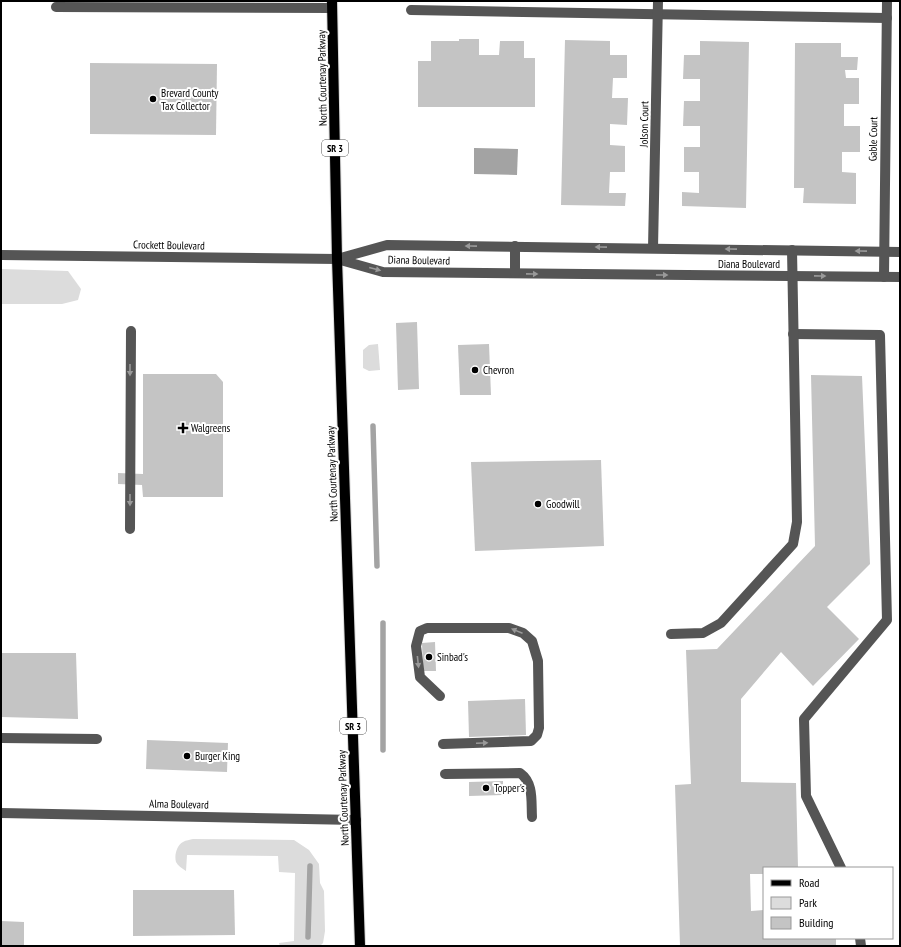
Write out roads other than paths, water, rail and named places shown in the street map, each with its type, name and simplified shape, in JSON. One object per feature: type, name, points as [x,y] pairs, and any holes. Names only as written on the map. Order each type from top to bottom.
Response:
[{"type":"main road","name":"North Courtenay Parkway","points":[[332,4],[337,259],[360,946]]},
{"type":"street","name":"Jolson Court","points":[[653,248],[658,1]]},
{"type":"street","name":"Gable Court","points":[[884,277],[887,1]]},
{"type":"street","points":[[56,7],[332,4]]},
{"type":"street","points":[[411,10],[887,18]]},
{"type":"street","name":"Diana Boulevard","points":[[337,259],[387,245],[900,252]]},
{"type":"street","points":[[515,246],[515,273]]},
{"type":"street","name":"Diana Boulevard","points":[[792,250],[792,276]]},
{"type":"street","name":"Crockett Boulevard","points":[[1,255],[337,259]]},
{"type":"street","name":"Diana Boulevard","points":[[337,259],[383,272],[900,278]]},
{"type":"street","points":[[671,634],[703,633],[721,623],[793,544],[797,522],[792,276]]},
{"type":"street","points":[[130,529],[131,331]]},
{"type":"street","points":[[793,334],[880,335],[887,620],[804,719],[806,796],[841,867]]},
{"type":"street","points":[[440,696],[420,677],[416,646],[420,631],[427,628],[509,628],[523,633],[532,641],[538,661],[539,728],[537,735],[531,741],[443,744]]},
{"type":"street","points":[[1,738],[97,738]]},
{"type":"street","points":[[445,774],[520,773],[530,785],[532,817]]},
{"type":"street","name":"Alma Boulevard","points":[[1,813],[356,820]]},
{"type":"waterway","points":[[373,426],[377,566]]},
{"type":"waterway","points":[[383,623],[383,750]]},
{"type":"waterway","points":[[308,937],[310,866]]},
{"type":"place","name":"Brevard County Tax Collector","points":[[153,99]]},
{"type":"place","name":"Chevron","points":[[475,370]]},
{"type":"place","name":"Walgreens","points":[[183,428]]},
{"type":"place","name":"Goodwill","points":[[538,504]]},
{"type":"place","name":"Sinbad's","points":[[429,657]]},
{"type":"place","name":"Burger King","points":[[187,756]]},
{"type":"place","name":"Topper's","points":[[486,788]]}]
